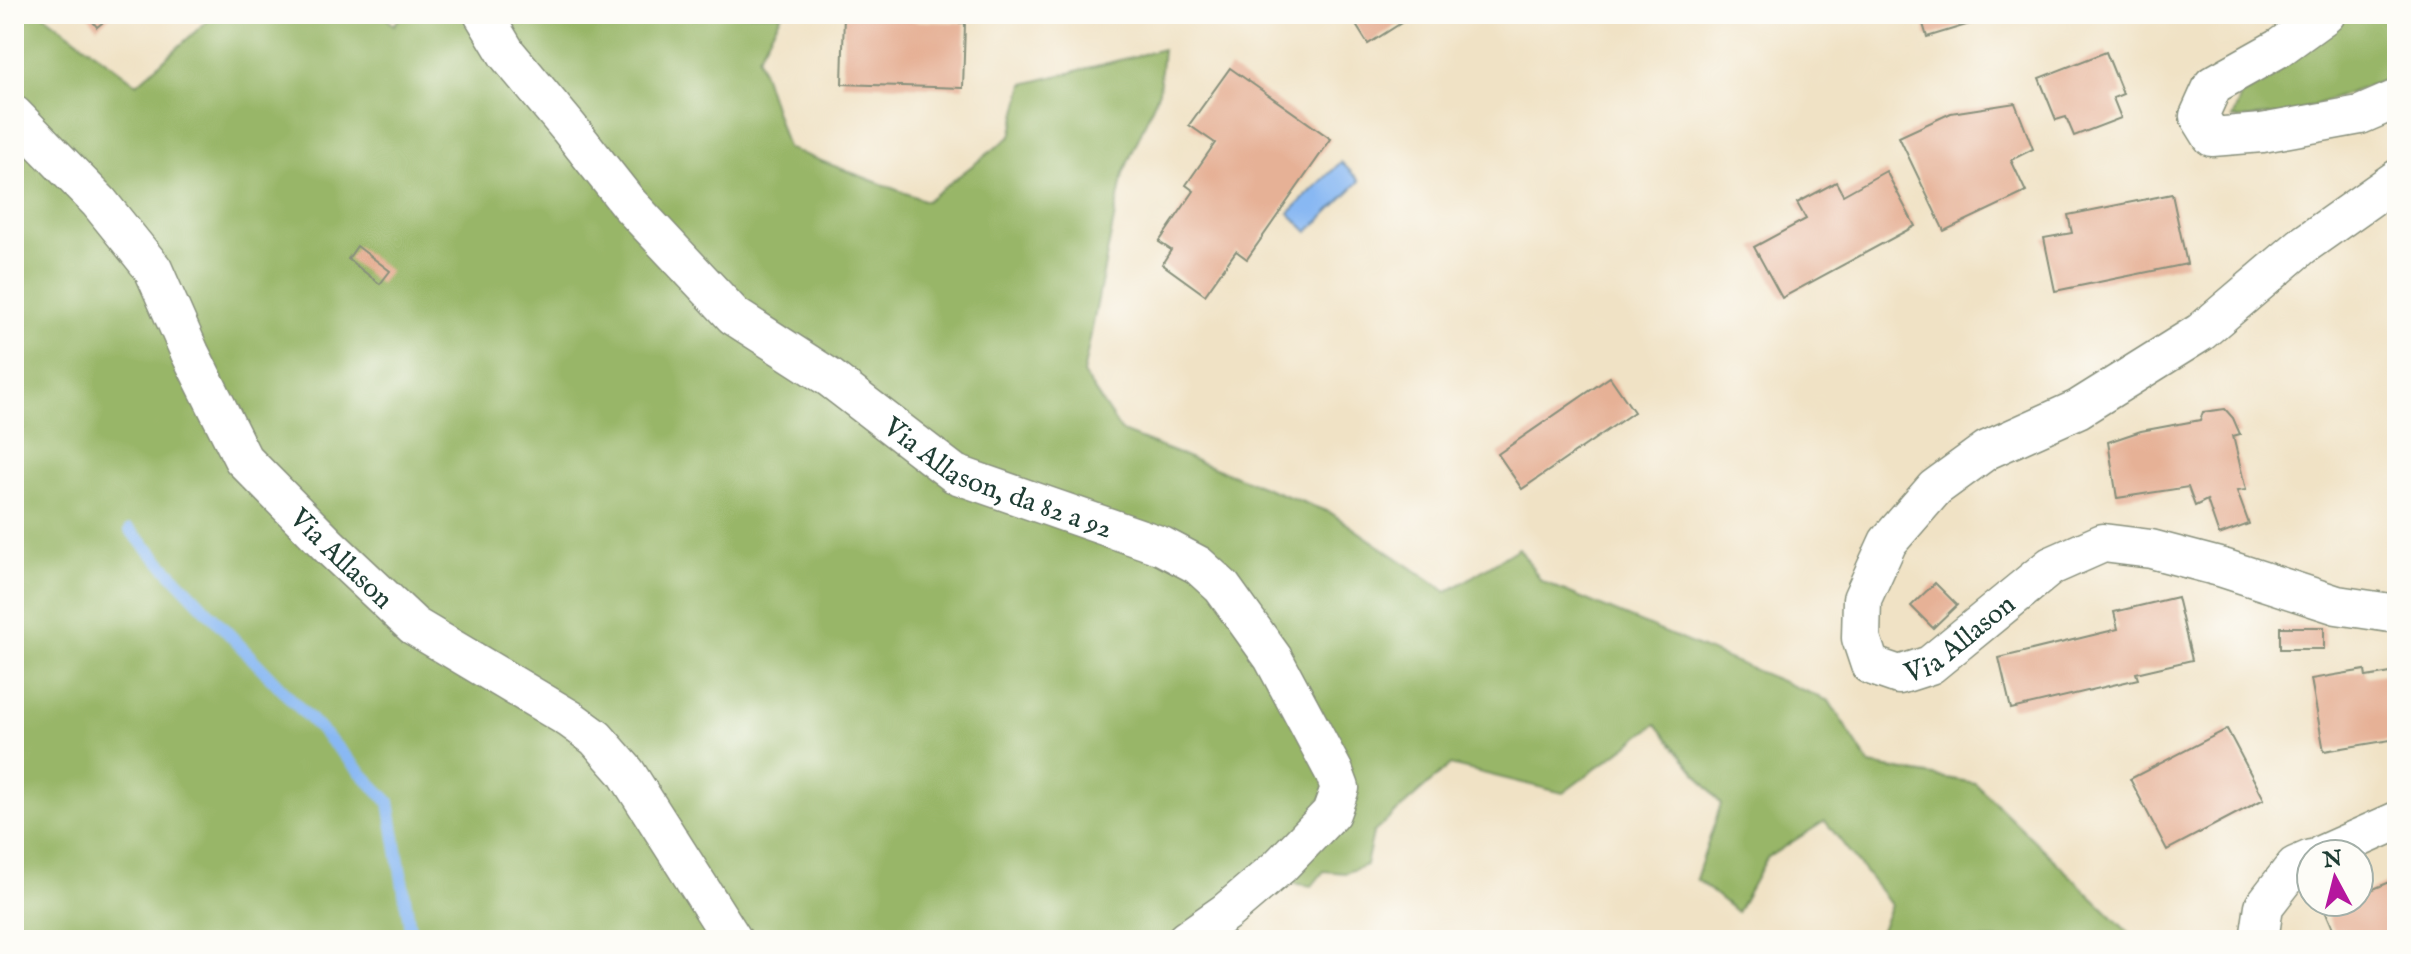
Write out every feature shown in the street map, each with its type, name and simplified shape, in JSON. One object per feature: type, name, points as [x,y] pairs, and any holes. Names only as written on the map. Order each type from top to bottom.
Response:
[{"type":"street","name":"Via Allason, da 82 a 92","points":[[483,14],[507,54],[629,204],[734,316],[830,378],[955,474],[1162,546],[1198,565],[1222,587],[1273,658],[1340,788],[1331,813],[1280,866],[1226,912],[1186,940]]},
{"type":"street","points":[[2326,14],[2279,48],[2213,85],[2199,116],[2212,137],[2262,133],[2360,115],[2397,99]]},
{"type":"street","name":"Via Allason","points":[[14,115],[99,202],[153,269],[190,353],[243,459],[414,626],[570,719],[596,738],[626,772],[733,940]]},
{"type":"street","name":"Via Allason","points":[[2397,179],[2302,246],[2201,332],[2078,409],[1987,450],[1935,488],[1888,542],[1862,599],[1861,638],[1870,665],[1899,675],[1930,665],[2051,566],[2103,543],[2151,549],[2223,568],[2337,605],[2397,614]]},
{"type":"street","points":[[2359,838],[2397,821]]},
{"type":"street","points":[[2259,940],[2264,906],[2295,866]]},
{"type":"green space","points":[[14,14],[43,14],[137,84],[215,14],[382,14],[394,25],[403,14],[782,14],[758,57],[787,148],[926,201],[1011,136],[1024,84],[1163,49],[1159,91],[1123,174],[1083,374],[1122,432],[1331,513],[1447,592],[1519,548],[1541,581],[1829,701],[1870,765],[1975,783],[2136,940],[1877,940],[1891,905],[1825,821],[1767,858],[1737,912],[1696,879],[1721,804],[1656,724],[1563,793],[1450,765],[1373,833],[1366,865],[1345,873],[1324,871],[1312,886],[1284,882],[1169,940],[14,940]]},
{"type":"green space","points":[[2350,14],[2397,14],[2397,76],[2290,114],[2232,119],[2241,96]]},
{"type":"water","points":[[1341,162],[1360,181],[1308,232],[1289,213]]},
{"type":"building","points":[[87,14],[113,14],[97,27]]},
{"type":"building","points":[[844,14],[913,14],[913,21],[965,23],[963,88],[842,84]]},
{"type":"building","points":[[1349,14],[1406,14],[1409,18],[1368,44]]},
{"type":"building","points":[[1920,14],[1999,14],[1999,15],[1927,37]]},
{"type":"building","points":[[2106,52],[2123,94],[2113,98],[2121,118],[2074,136],[2066,117],[2056,120],[2039,78]]},
{"type":"building","points":[[1230,68],[1331,139],[1247,259],[1236,251],[1205,295],[1162,264],[1171,250],[1159,242],[1194,191],[1186,185],[1215,143],[1189,125]]},
{"type":"building","points":[[2015,103],[2033,149],[2011,160],[2026,192],[1944,231],[1899,137],[1951,113]]},
{"type":"building","points":[[1886,171],[1915,226],[1782,298],[1754,247],[1806,219],[1797,203],[1836,182],[1843,195]]},
{"type":"building","points":[[2172,194],[2187,264],[2055,291],[2044,238],[2072,233],[2068,215]]},
{"type":"building","points":[[357,246],[390,271],[380,284],[348,259]]},
{"type":"building","points":[[1610,377],[1634,412],[1522,489],[1498,454]]},
{"type":"building","points":[[2225,409],[2240,434],[2233,436],[2246,490],[2237,491],[2249,524],[2219,535],[2207,500],[2195,506],[2188,487],[2117,498],[2108,442],[2141,431],[2200,420],[2203,412]]},
{"type":"building","points":[[1935,583],[1957,605],[1933,628],[1911,606]]},
{"type":"building","points":[[2177,597],[2192,660],[2136,673],[2138,679],[2011,709],[1999,658],[2118,629],[2114,612]]},
{"type":"building","points":[[2280,627],[2324,627],[2324,649],[2280,649]]},
{"type":"building","points":[[2365,670],[2366,677],[2397,672],[2397,739],[2324,751],[2311,679]]},
{"type":"building","points":[[2227,729],[2264,799],[2167,850],[2130,779]]},
{"type":"building","points":[[2397,879],[2397,940],[2338,940],[2328,918],[2375,918],[2375,888]]},
{"type":"waterway","points":[[130,530],[389,802],[412,940]]}]
